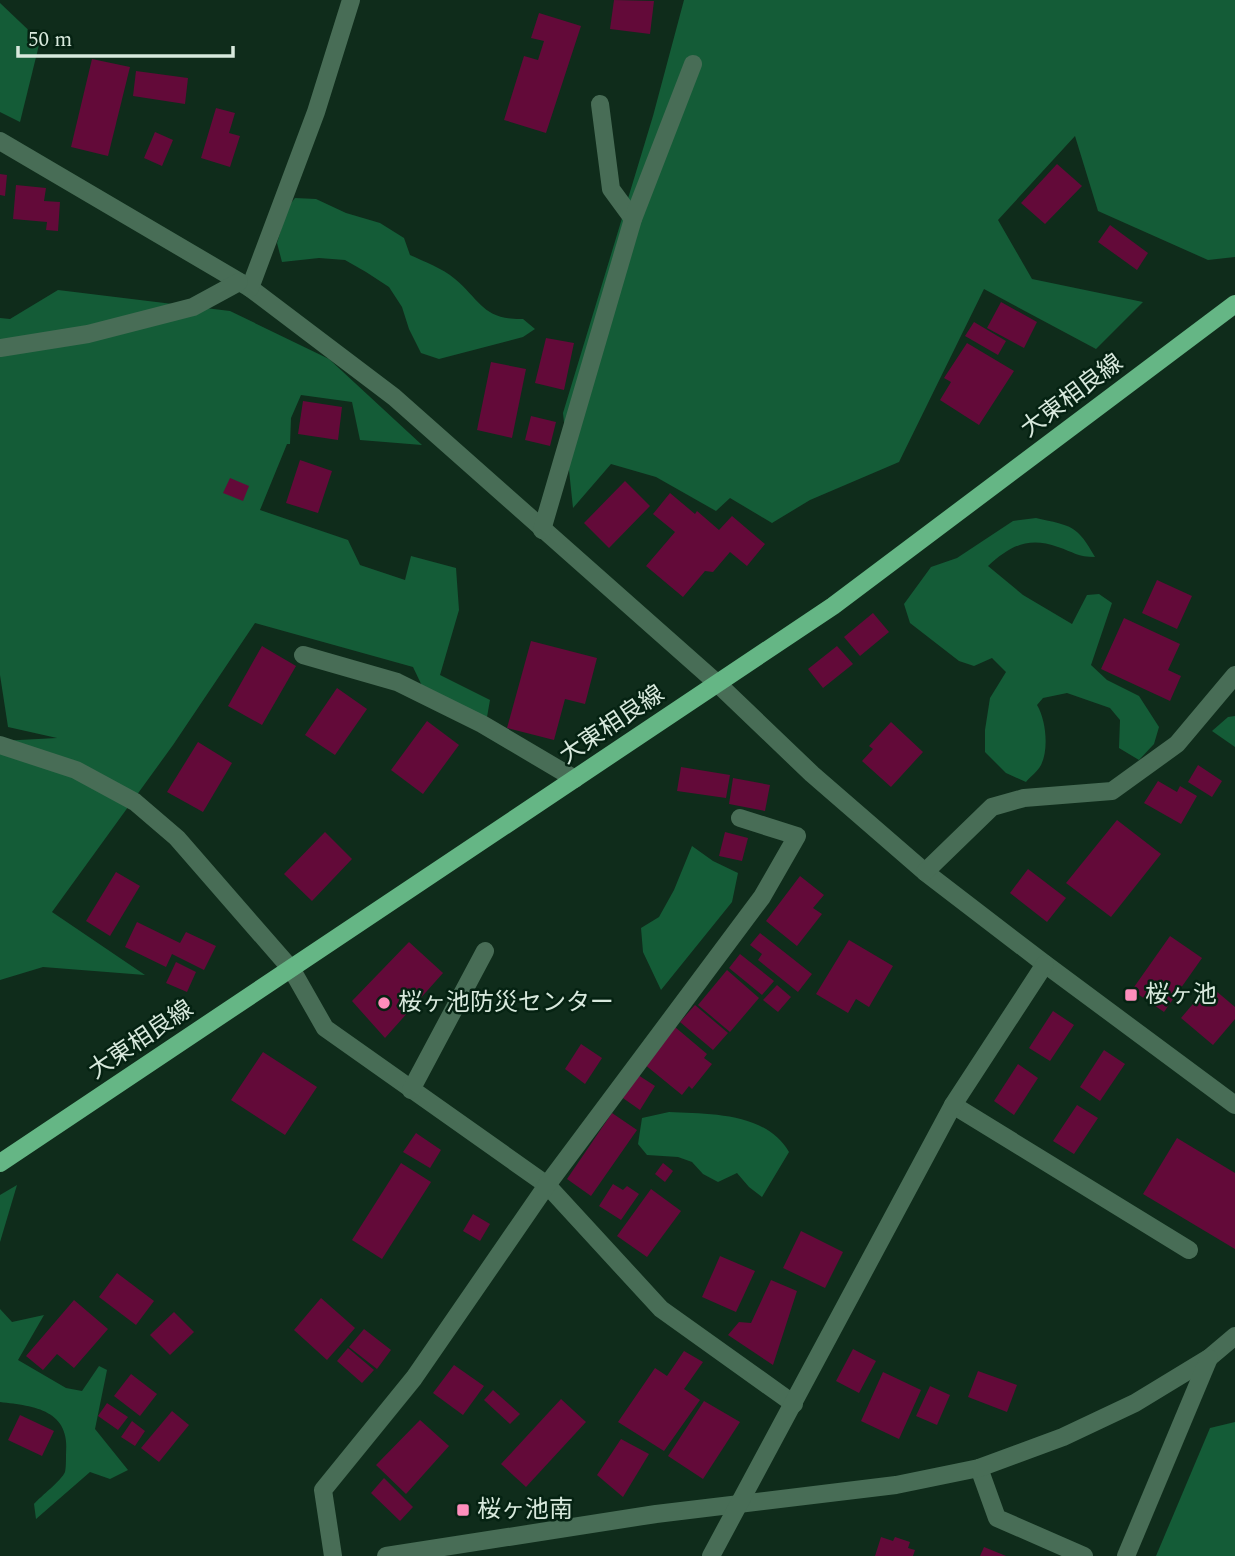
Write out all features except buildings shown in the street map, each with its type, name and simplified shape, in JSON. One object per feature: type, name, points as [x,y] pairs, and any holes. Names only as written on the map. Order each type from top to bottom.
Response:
[{"type":"main road","name":"大東相良線","points":[[0,1163],[833,606],[1235,304]]},
{"type":"street","points":[[0,348],[89,334],[194,307],[244,285],[316,112],[351,0]]},
{"type":"street","points":[[542,530],[633,219],[693,64]]},
{"type":"street","points":[[600,104],[611,189],[633,219]]},
{"type":"street","points":[[0,141],[244,285],[394,397],[718,684],[812,774],[925,872],[1235,1105]]},
{"type":"street","points":[[303,655],[397,682],[482,724],[575,779]]},
{"type":"street","points":[[925,872],[992,807],[1024,798],[1112,792],[1177,744],[1235,675]]},
{"type":"street","points":[[0,745],[76,770],[135,802],[177,838],[292,970],[325,1028],[547,1185],[662,1309],[794,1404]]},
{"type":"street","points":[[333,1556],[323,1490],[414,1378],[547,1185],[762,897],[797,836],[740,818]]},
{"type":"street","points":[[411,1090],[485,951]]},
{"type":"street","points":[[711,1556],[953,1105],[1045,964]]},
{"type":"street","points":[[953,1105],[1189,1250]]},
{"type":"street","points":[[386,1556],[656,1514],[896,1485],[979,1468],[1063,1437],[1135,1403],[1209,1359],[1235,1336]]},
{"type":"street","points":[[1126,1556],[1209,1359]]},
{"type":"street","points":[[979,1468],[997,1518],[1084,1556]]},
{"type":"green space","points":[[684,0],[1235,0],[1235,257],[1208,260],[1098,211],[1075,136],[998,220],[1032,279],[1143,302],[1096,349],[984,289],[899,462],[810,500],[772,523],[730,498],[716,511],[656,477],[611,464],[573,508],[563,413],[653,116]]},
{"type":"green space","points":[[0,3],[40,41],[20,122],[0,112]]},
{"type":"green space","points":[[295,198],[316,199],[346,213],[380,223],[404,238],[410,255],[450,275],[491,313],[523,319],[535,329],[523,337],[439,359],[421,353],[402,307],[389,287],[345,260],[319,258],[282,262],[277,243],[288,207]]},
{"type":"green space","points":[[58,290],[230,311],[329,359],[422,445],[360,440],[352,402],[301,395],[291,418],[290,444],[287,444],[260,510],[348,540],[360,565],[405,580],[411,556],[456,568],[459,610],[440,675],[490,700],[487,717],[424,690],[413,667],[255,623],[173,745],[52,912],[145,975],[43,967],[0,980],[0,741],[57,738],[8,727],[0,675],[0,318],[10,319]]},
{"type":"green space","points":[[1036,518],[1072,528],[1095,557],[1047,544],[1028,543],[1012,548],[988,566],[1023,595],[1072,624],[1087,595],[1099,594],[1112,603],[1091,665],[1107,680],[1139,696],[1159,727],[1154,744],[1139,760],[1119,748],[1120,720],[1110,708],[1067,693],[1043,698],[1037,705],[1044,726],[1045,751],[1040,767],[1026,782],[1006,773],[985,752],[990,698],[1006,672],[992,658],[974,666],[959,661],[910,623],[904,604],[931,567],[957,558],[1013,521]]},
{"type":"green space","points":[[1235,716],[1235,747],[1212,731],[1228,717]]},
{"type":"green space","points":[[692,846],[713,861],[738,873],[732,902],[661,990],[643,952],[641,928],[659,917],[674,890]]},
{"type":"green space","points":[[669,1112],[718,1115],[751,1122],[779,1139],[789,1152],[762,1197],[737,1173],[718,1182],[703,1174],[692,1162],[678,1157],[647,1155],[638,1144],[642,1118]]},
{"type":"green space","points":[[17,1185],[0,1242],[0,1195]]},
{"type":"green space","points":[[0,1309],[12,1322],[44,1315],[18,1360],[66,1388],[82,1391],[99,1366],[107,1370],[95,1429],[128,1470],[110,1479],[90,1472],[36,1519],[34,1504],[65,1472],[66,1440],[63,1428],[48,1413],[0,1402]]},
{"type":"green space","points":[[1235,1422],[1235,1556],[1156,1556],[1210,1428]]},
{"type":"place","name":"桜ヶ池","points":[[1131,995]]},
{"type":"place","name":"桜ヶ池防災センター","points":[[384,1003]]},
{"type":"place","name":"桜ヶ池南","points":[[463,1510]]}]
